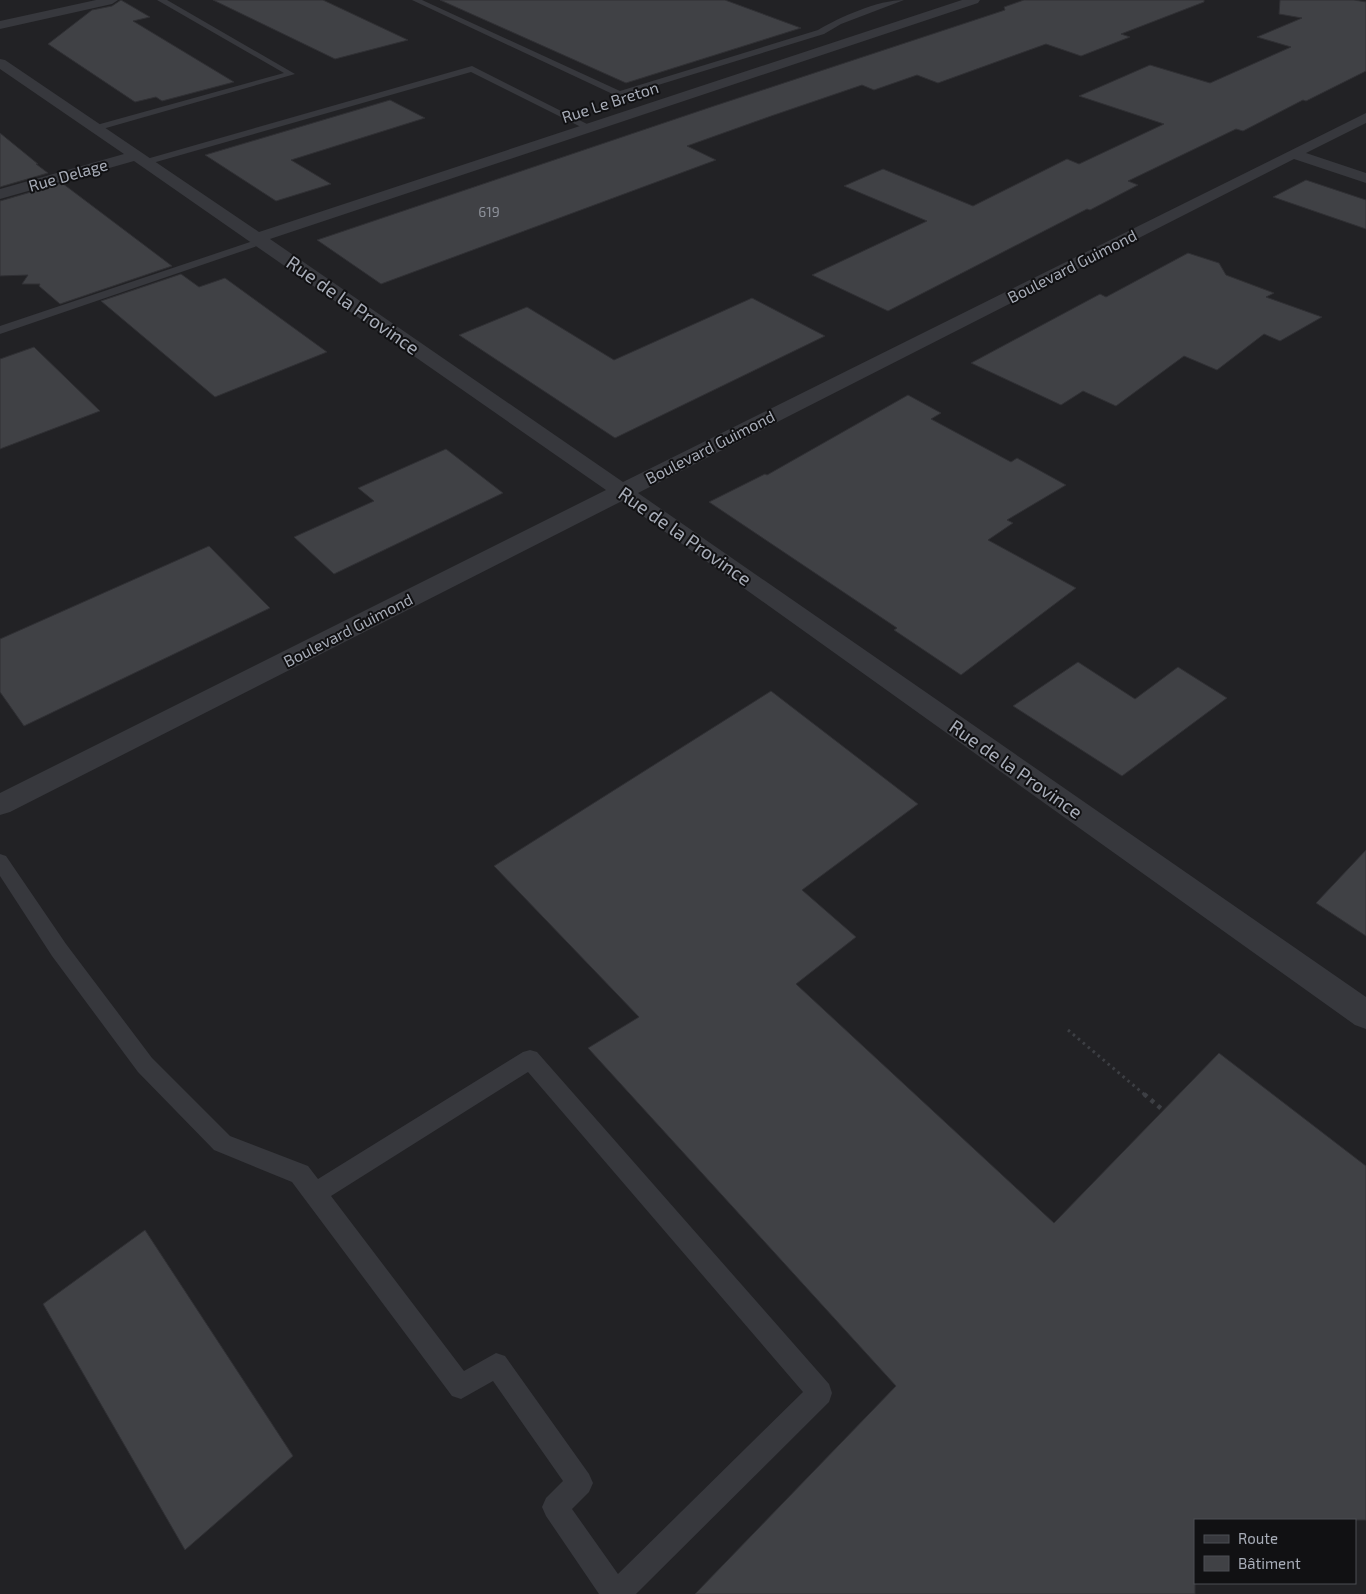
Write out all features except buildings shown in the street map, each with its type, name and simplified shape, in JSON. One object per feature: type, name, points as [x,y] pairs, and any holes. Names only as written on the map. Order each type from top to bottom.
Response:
[{"type":"street","points":[[0,25],[112,0]]},
{"type":"street","name":"Rue Le Breton","points":[[259,240],[974,0]]},
{"type":"street","name":"Rue de la Province","points":[[0,63],[141,158],[622,492],[1366,1015]]},
{"type":"street","name":"Boulevard Guimond","points":[[0,805],[1294,154],[1366,116]]},
{"type":"street","points":[[1294,154],[1366,178]]},
{"type":"street","name":"Rue Delage","points":[[0,194],[141,158]]},
{"type":"lane","points":[[96,128],[291,74],[161,0]]},
{"type":"lane","points":[[416,0],[619,94],[821,32],[838,22],[900,0]]},
{"type":"lane","points":[[141,158],[472,69],[590,128]]},
{"type":"lane","points":[[0,330],[259,240]]},
{"type":"lane","points":[[0,861],[60,950],[145,1065],[222,1143],[300,1174],[314,1194],[461,1387],[496,1365],[580,1483],[555,1507],[616,1594],[820,1393],[530,1059],[314,1194]]},
{"type":"path","points":[[1068,1030],[1164,1110]]},
{"type":"shaded area","points":[[0,0],[1366,0],[1366,1594],[0,1594]]}]
